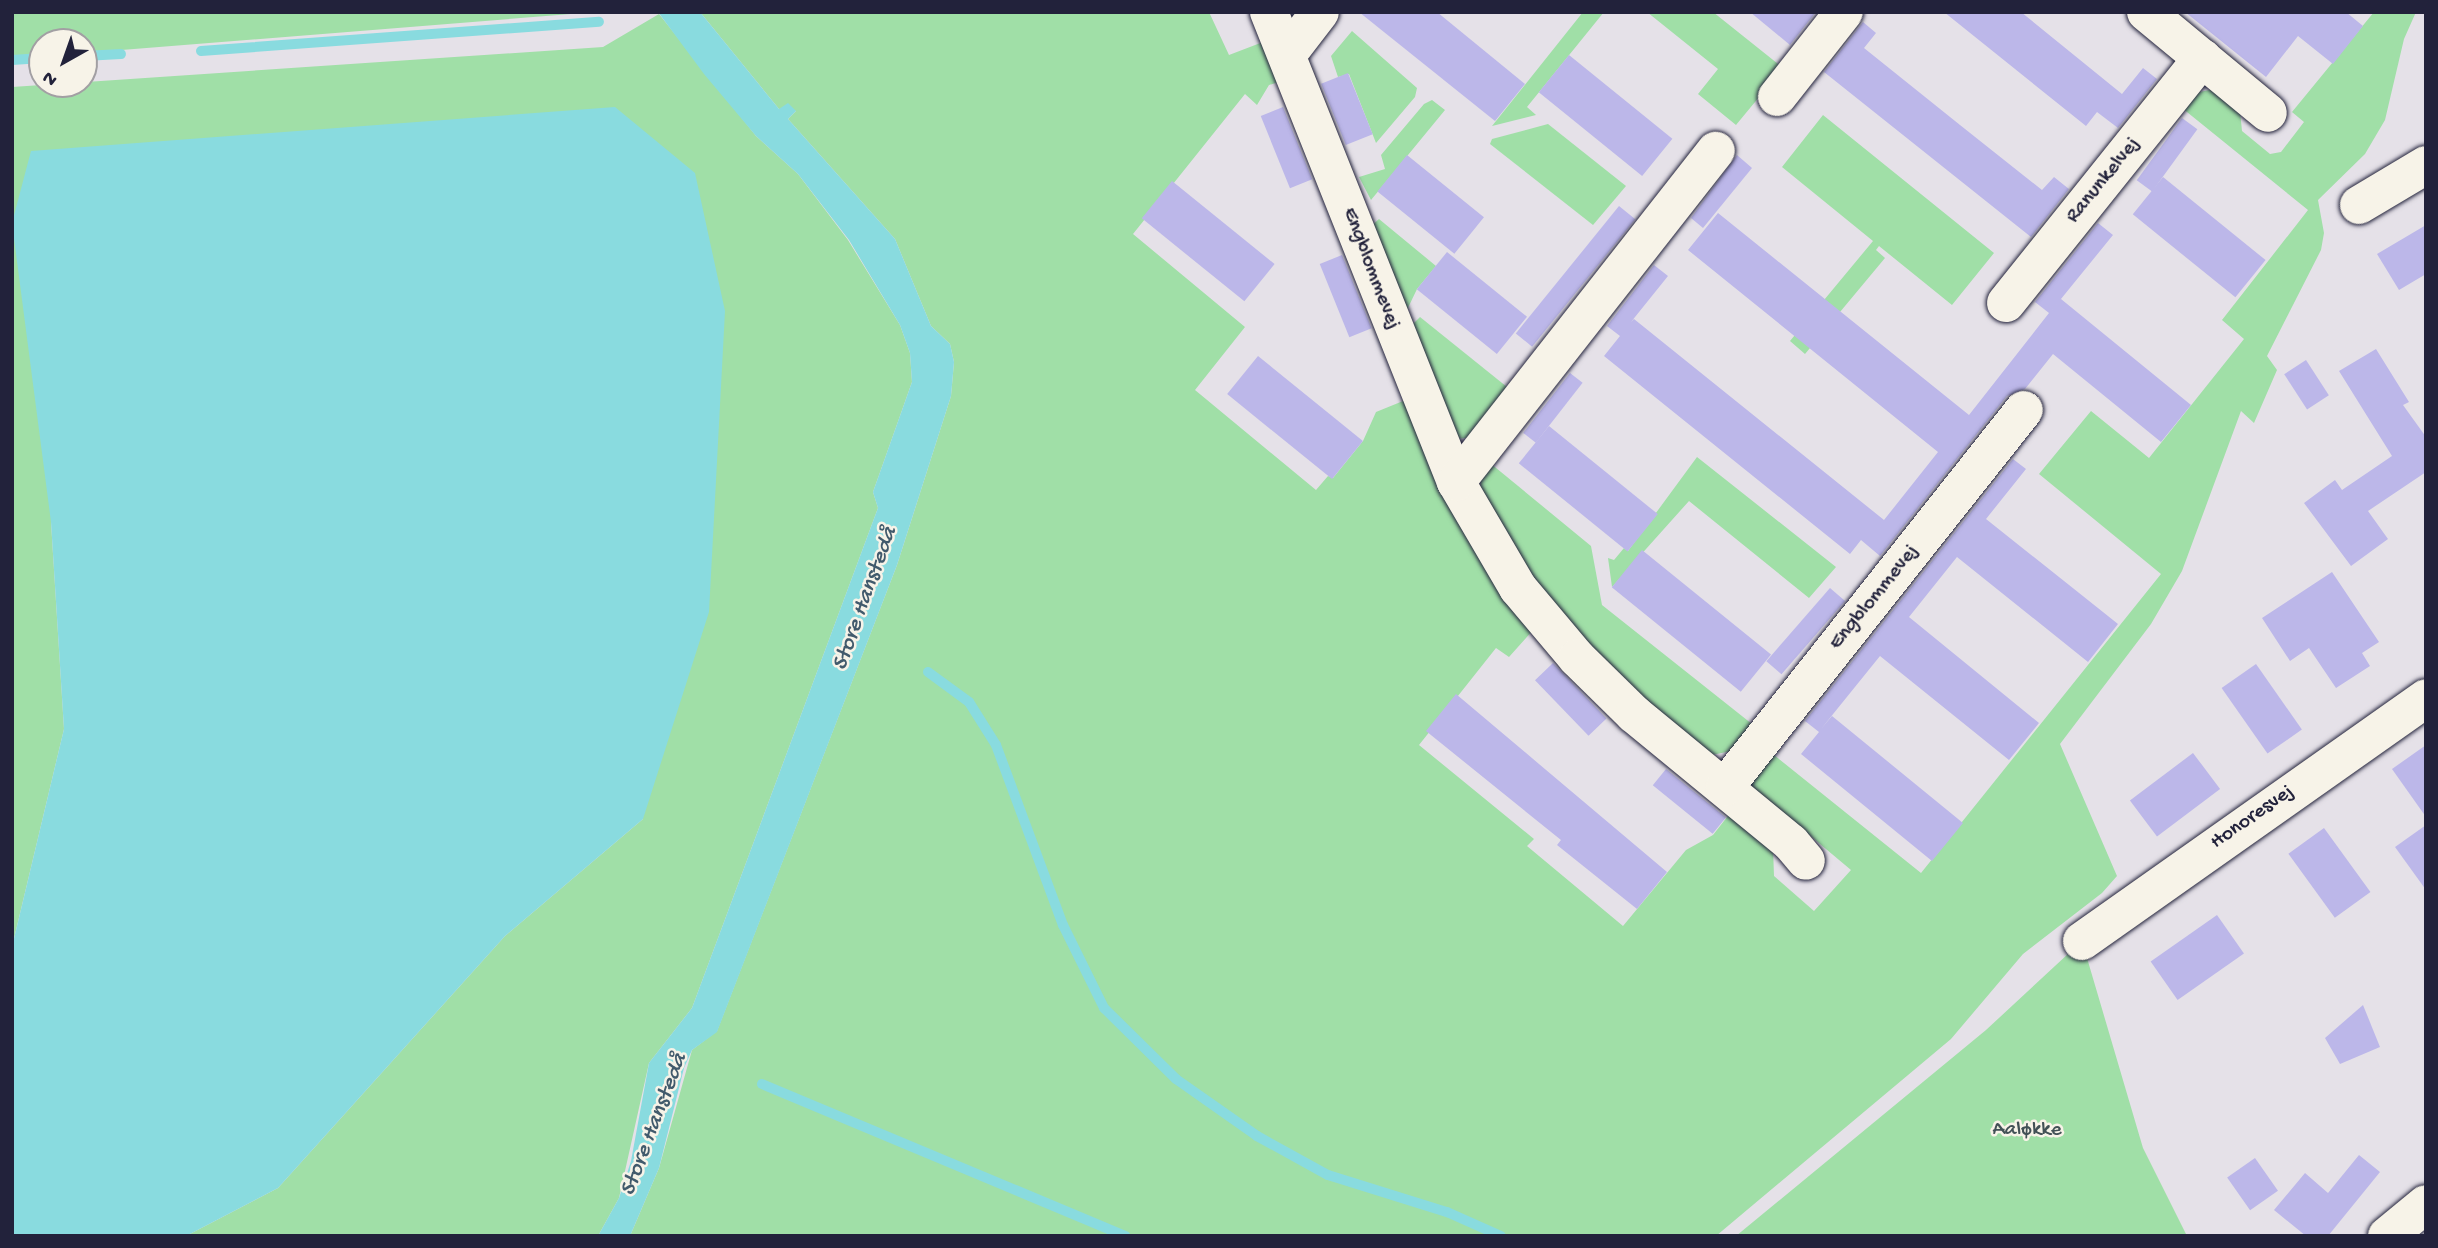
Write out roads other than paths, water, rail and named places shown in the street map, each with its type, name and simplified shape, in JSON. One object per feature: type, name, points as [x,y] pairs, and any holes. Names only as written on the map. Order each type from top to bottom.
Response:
[{"type":"street","name":"Engblommevej","points":[[1269,12],[1456,482],[1518,588],[1577,658],[1634,714],[1791,843],[1806,861]]},
{"type":"street","points":[[1287,55],[1320,12]]},
{"type":"street","points":[[1777,97],[1844,12]]},
{"type":"street","points":[[2146,12],[2269,113]]},
{"type":"street","name":"Ranunkelvej","points":[[2006,303],[2202,58]]},
{"type":"street","points":[[1456,482],[1716,151]]},
{"type":"street","points":[[2359,205],[2426,165]]},
{"type":"street","name":"Engblommevej","points":[[1725,787],[2024,410]]},
{"type":"street","name":"Honoresvej","points":[[2082,941],[2426,698]]},
{"type":"street","points":[[2387,1236],[2426,1204]]},
{"type":"water","name":"Store Hanstedå","points":[[658,12],[700,12],[779,109],[788,103],[796,111],[788,119],[895,239],[931,326],[950,344],[954,362],[951,396],[897,565],[717,1032],[692,1050],[684,1068],[659,1168],[630,1236],[598,1236],[619,1198],[631,1161],[649,1063],[692,1008],[878,508],[873,492],[912,382],[910,353],[900,325],[849,240],[798,174],[756,136],[704,74]]},
{"type":"water","points":[[615,107],[695,173],[725,311],[709,612],[643,819],[505,936],[278,1188],[186,1236],[12,1236],[12,947],[64,729],[51,522],[12,223],[31,151]]},
{"type":"waterway","points":[[201,51],[599,22]]},
{"type":"waterway","points":[[98,55],[121,54]]},
{"type":"waterway","points":[[12,60],[28,59]]},
{"type":"waterway","points":[[928,672],[969,702],[996,745],[1063,925],[1104,1008],[1176,1079],[1257,1136],[1328,1175],[1447,1212],[1501,1236]]},
{"type":"waterway","points":[[762,1084],[1126,1236]]},
{"type":"park label","name":"Aaløkke","points":[[2027,1131]]}]
